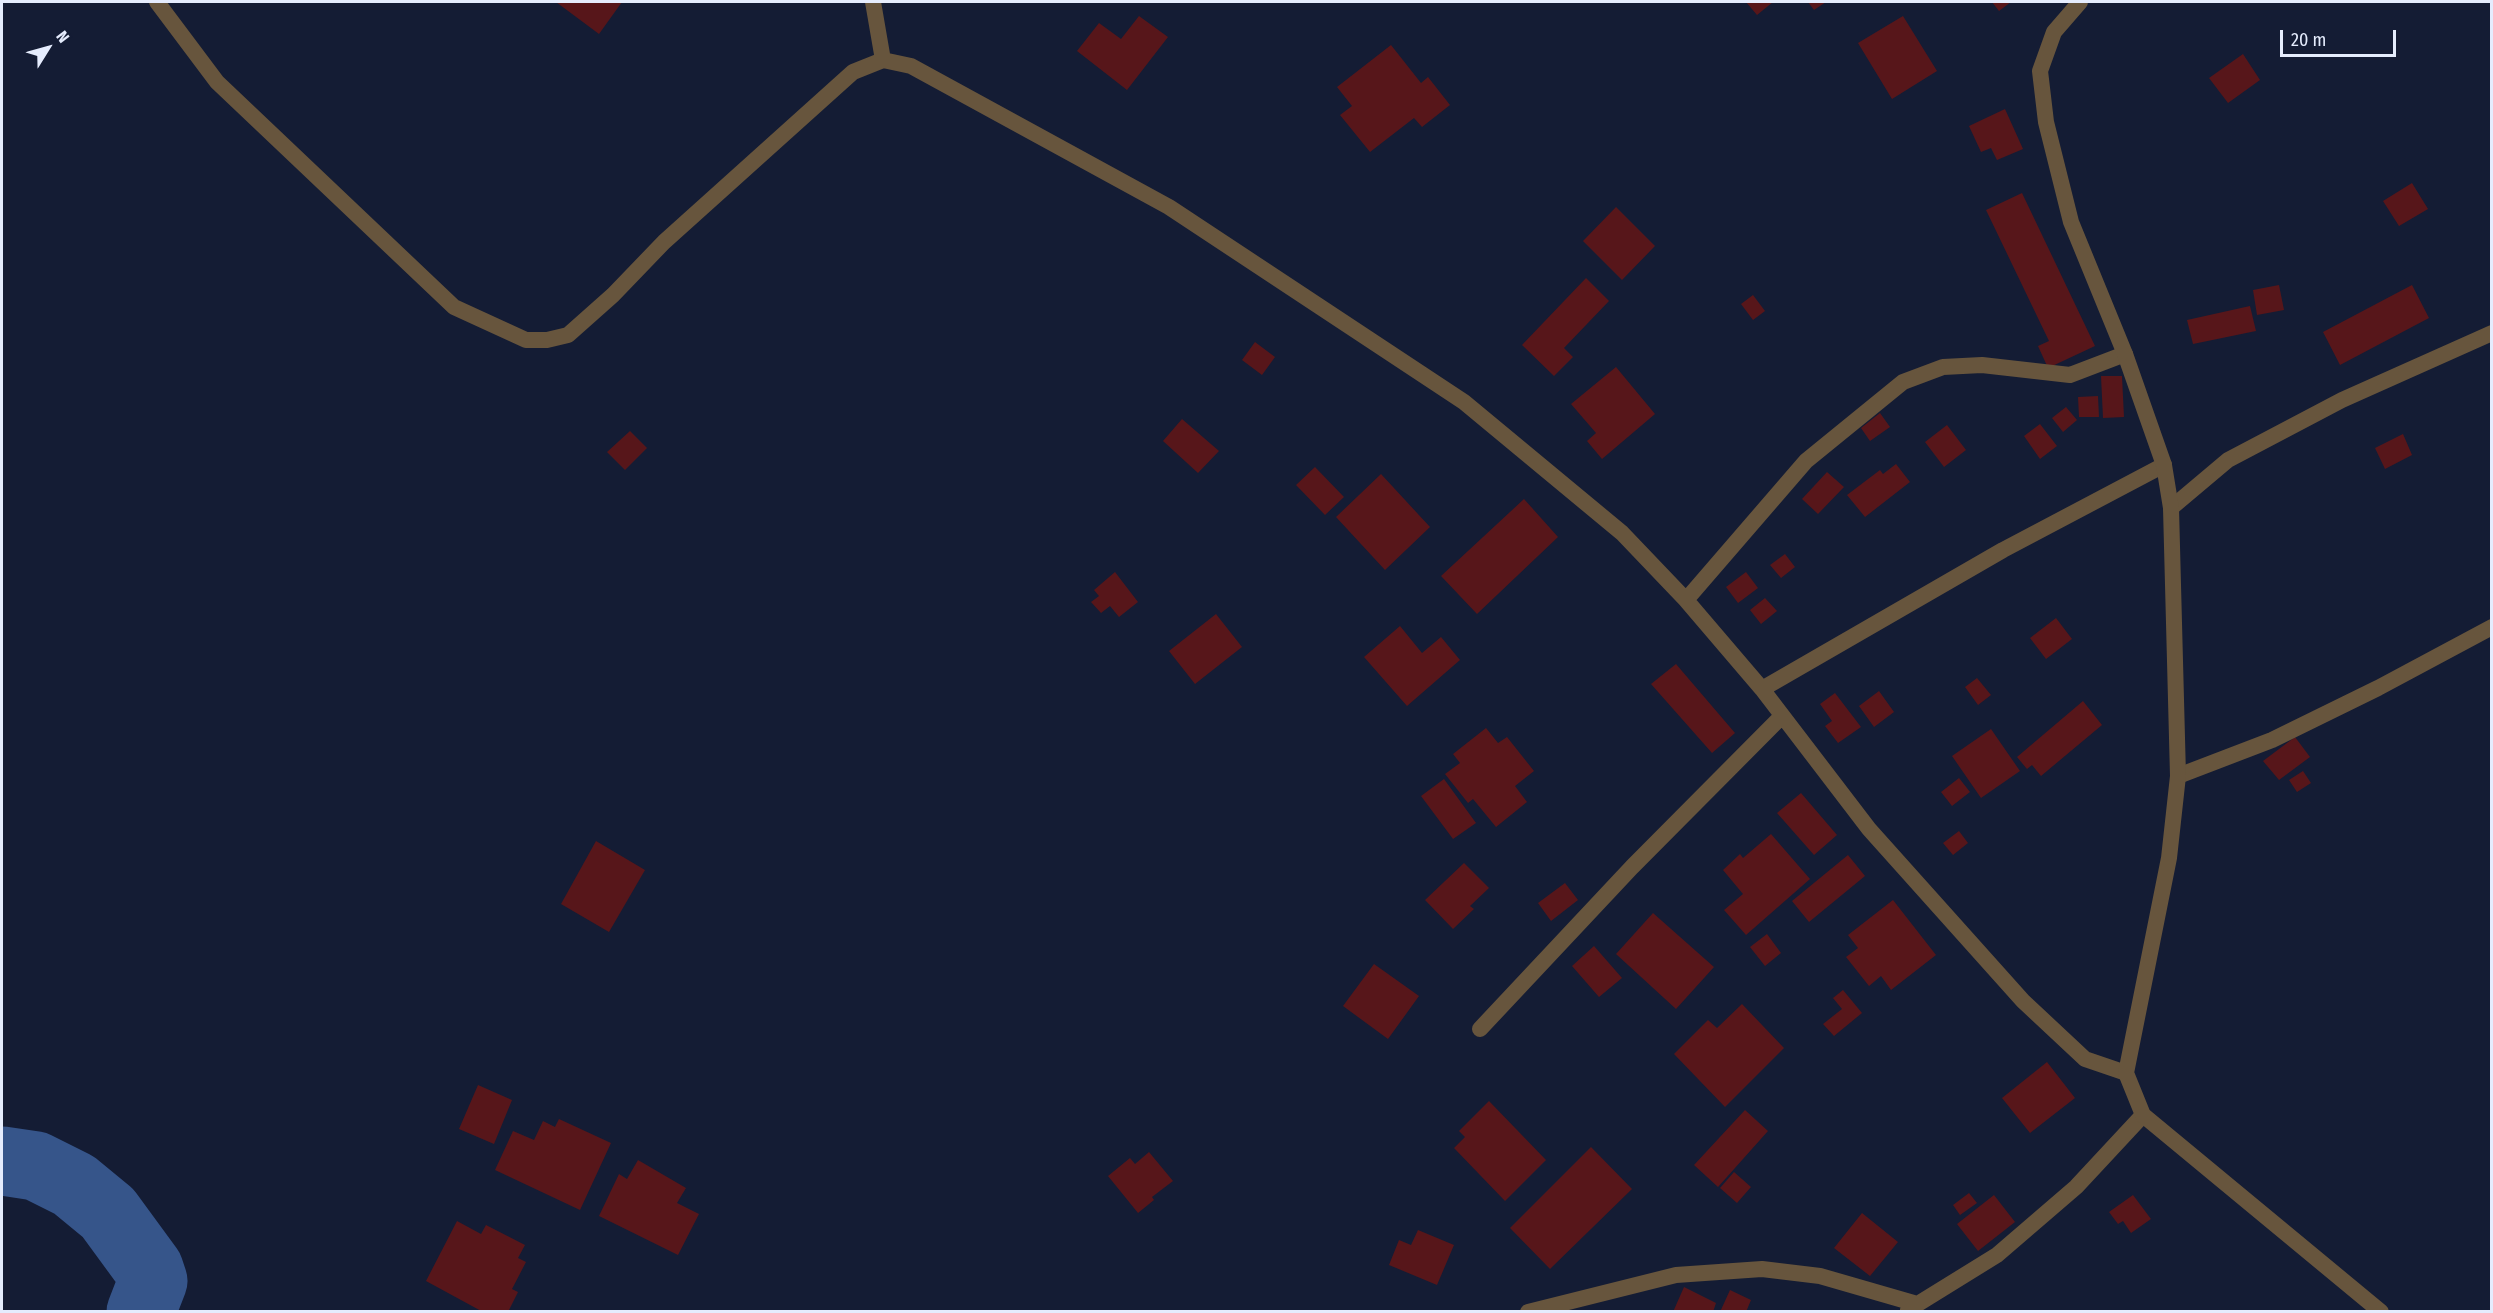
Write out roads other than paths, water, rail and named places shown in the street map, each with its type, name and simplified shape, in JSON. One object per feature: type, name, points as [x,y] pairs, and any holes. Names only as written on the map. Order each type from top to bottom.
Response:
[{"type":"street","points":[[157,2],[217,82],[454,307],[526,340],[546,340],[568,335],[613,295],[664,242],[853,72],[883,60],[911,66],[1169,207],[1464,402],[1622,533],[1686,600],[1762,689],[1869,830],[2023,1001],[2085,1059],[2126,1073]]},
{"type":"street","points":[[873,2],[883,60]]},
{"type":"street","points":[[2073,3],[2054,32],[2040,71],[2046,122],[2071,222],[2125,354],[2164,465],[2171,508],[2178,776],[2169,858],[2126,1073],[2144,1114],[2381,1311]]},
{"type":"street","points":[[2171,508],[2228,460],[2342,400],[2492,333]]},
{"type":"street","points":[[1686,600],[1806,461],[1903,382],[1943,367],[1982,365],[2070,375],[2125,354]]},
{"type":"street","points":[[1762,689],[2003,550],[2164,465]]},
{"type":"street","points":[[2178,776],[2272,740],[2378,688],[2492,627]]},
{"type":"street","points":[[1480,1029],[1632,867],[1782,716]]},
{"type":"street","points":[[1528,1311],[1676,1275],[1762,1269],[1820,1276],[1912,1308],[1997,1255],[2076,1187],[2144,1114]]},
{"type":"waterway","points":[[2,1161],[36,1166],[74,1185],[108,1213],[149,1269],[153,1281],[141,1312]]}]
